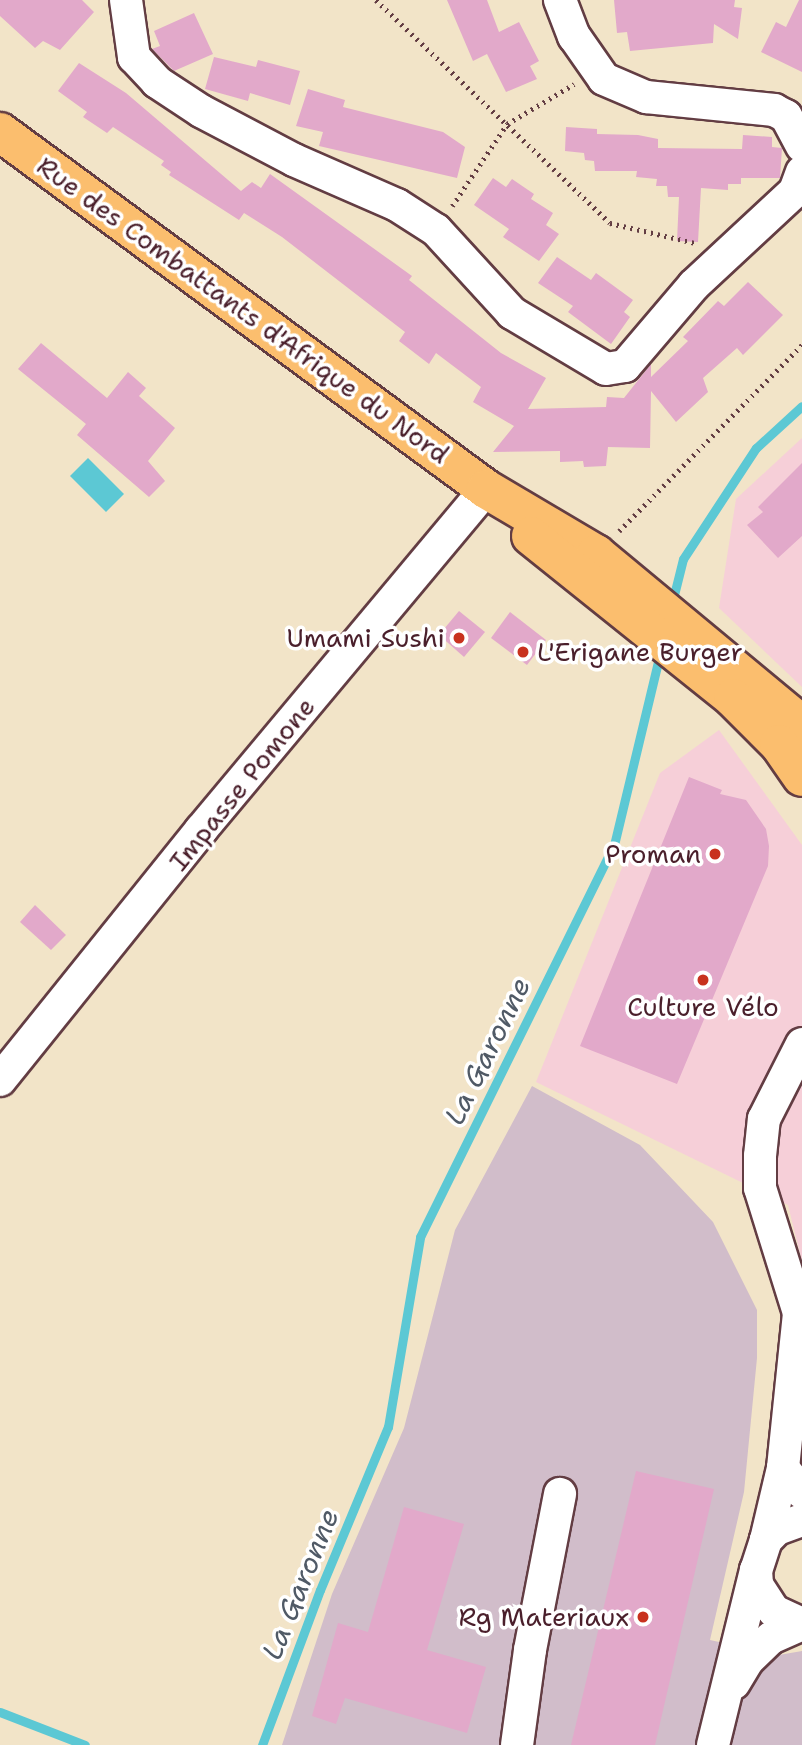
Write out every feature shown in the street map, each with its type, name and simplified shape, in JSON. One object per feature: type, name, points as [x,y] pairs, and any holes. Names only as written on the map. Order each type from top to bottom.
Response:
[{"type":"main road","name":"Rue des Combattants d'Afrique du Nord","points":[[0,132],[486,489],[596,554],[642,609]]},
{"type":"main road","name":"Rue des Combattants d'Afrique du Nord","points":[[486,489],[546,551],[642,609],[711,663],[802,725]]},
{"type":"main road","name":"Rue des Combattants d'Afrique du Nord","points":[[711,663],[779,744],[802,778]]},
{"type":"street","points":[[126,0],[134,57],[157,82],[201,111],[294,160],[397,205],[436,230],[512,313],[606,369],[625,366],[694,285],[795,191],[802,172]]},
{"type":"street","points":[[561,0],[574,36],[604,79],[646,97],[774,110],[786,116],[802,146]]},
{"type":"street","name":"Impasse Pomone","points":[[0,1080],[201,830],[486,489]]},
{"type":"street","points":[[713,1745],[761,1555],[793,1480],[799,1313],[760,1188],[760,1156],[764,1119],[802,1044]]},
{"type":"street","points":[[779,1087],[802,1063]]},
{"type":"street","points":[[517,1745],[530,1650],[560,1494]]},
{"type":"street","points":[[802,1520],[777,1529],[761,1555],[757,1585],[769,1605],[787,1619],[802,1624]]},
{"type":"street","points":[[724,1699],[755,1653],[771,1638],[802,1624]]},
{"type":"path","points":[[376,0],[610,223],[730,251]]},
{"type":"path","points":[[436,230],[507,124],[597,71]]},
{"type":"path","points":[[596,554],[802,345]]},
{"type":"shaded area","points":[[802,438],[802,687],[719,608],[736,499]]},
{"type":"shaded area","points":[[719,730],[802,845],[802,1262],[788,1205],[536,1082],[660,773]]},
{"type":"shaded area","points":[[532,1086],[640,1145],[713,1222],[757,1310],[757,1358],[744,1492],[710,1640],[779,1655],[802,1651],[802,1745],[282,1745],[332,1594],[404,1428],[455,1230]]},
{"type":"water","points":[[88,458],[124,494],[106,512],[70,476]]},
{"type":"building","points":[[0,0],[82,0],[94,12],[60,50],[43,41],[35,48],[0,16]]},
{"type":"building","points":[[447,0],[487,0],[499,32],[519,22],[539,61],[530,66],[537,79],[506,92],[487,54],[473,61]]},
{"type":"building","points":[[614,0],[735,0],[734,7],[742,8],[738,39],[714,24],[713,43],[630,51],[627,32],[617,33]]},
{"type":"building","points":[[799,0],[802,0],[802,72],[761,52],[776,22],[786,27]]},
{"type":"building","points":[[194,13],[213,54],[174,71],[152,49],[160,46],[154,31]]},
{"type":"building","points":[[214,57],[256,67],[258,60],[300,71],[290,105],[250,93],[248,101],[205,89]]},
{"type":"building","points":[[79,63],[126,93],[241,191],[252,182],[261,188],[270,174],[412,276],[409,280],[501,353],[546,378],[528,409],[606,407],[607,397],[624,398],[651,364],[651,377],[688,341],[683,337],[718,301],[724,306],[748,282],[783,315],[743,355],[737,348],[703,378],[708,392],[676,422],[651,391],[650,448],[608,447],[606,466],[584,467],[583,461],[560,462],[560,451],[493,452],[514,426],[473,402],[481,387],[436,353],[429,364],[399,341],[405,332],[282,237],[244,213],[239,220],[169,175],[171,172],[161,165],[164,161],[113,127],[107,133],[83,117],[87,112],[58,91]]},
{"type":"building","points":[[308,89],[345,100],[343,107],[443,132],[465,147],[457,178],[319,146],[323,132],[296,126]]},
{"type":"building","points":[[566,127],[597,129],[597,134],[638,135],[658,139],[658,148],[742,149],[743,135],[772,137],[772,147],[782,148],[780,178],[741,178],[741,184],[728,184],[728,190],[701,188],[698,242],[677,241],[679,197],[668,197],[667,186],[656,186],[657,179],[636,177],[637,171],[595,171],[594,161],[585,160],[584,153],[565,151]]},
{"type":"building","points":[[493,178],[506,187],[512,179],[534,194],[531,199],[553,213],[546,225],[559,234],[539,261],[503,237],[509,229],[474,205]]},
{"type":"building","points":[[557,257],[591,280],[596,273],[633,300],[624,312],[630,317],[611,344],[568,312],[573,306],[538,283]]},
{"type":"building","points":[[41,343],[107,398],[128,372],[146,388],[139,396],[175,428],[148,461],[165,481],[149,497],[77,435],[86,424],[18,369]]},
{"type":"building","points":[[802,463],[802,536],[778,558],[747,525],[763,512],[758,507]]},
{"type":"building","name":"Umami Sushi","points":[[459,611],[485,632],[464,657],[439,635]]},
{"type":"building","name":"L'Erigane Burger","points":[[510,612],[546,640],[527,665],[491,638]]},
{"type":"building","points":[[689,777],[722,790],[720,794],[746,800],[766,829],[769,846],[768,866],[677,1084],[580,1046]]},
{"type":"building","points":[[35,905],[66,935],[51,950],[20,922]]},
{"type":"building","name":"Rg Materiaux","points":[[636,1471],[714,1489],[655,1745],[571,1745]]},
{"type":"building","points":[[404,1507],[464,1524],[427,1650],[486,1667],[467,1733],[345,1698],[336,1724],[312,1716],[338,1623],[368,1632]]},
{"type":"waterway","name":"La Garonne","points":[[672,603],[683,559],[756,448],[802,406]]},
{"type":"waterway","name":"La Garonne","points":[[262,1745],[320,1590],[388,1427],[420,1237],[614,845],[660,654]]},
{"type":"waterway","points":[[0,1712],[85,1745]]},
{"type":"place","name":"Umami Sushi","points":[[459,638]]},
{"type":"place","name":"L'Erigane Burger","points":[[523,652]]},
{"type":"place","name":"Proman","points":[[715,854]]},
{"type":"place","name":"Culture Vélo","points":[[703,980]]},
{"type":"place","name":"Rg Materiaux","points":[[643,1617]]}]
